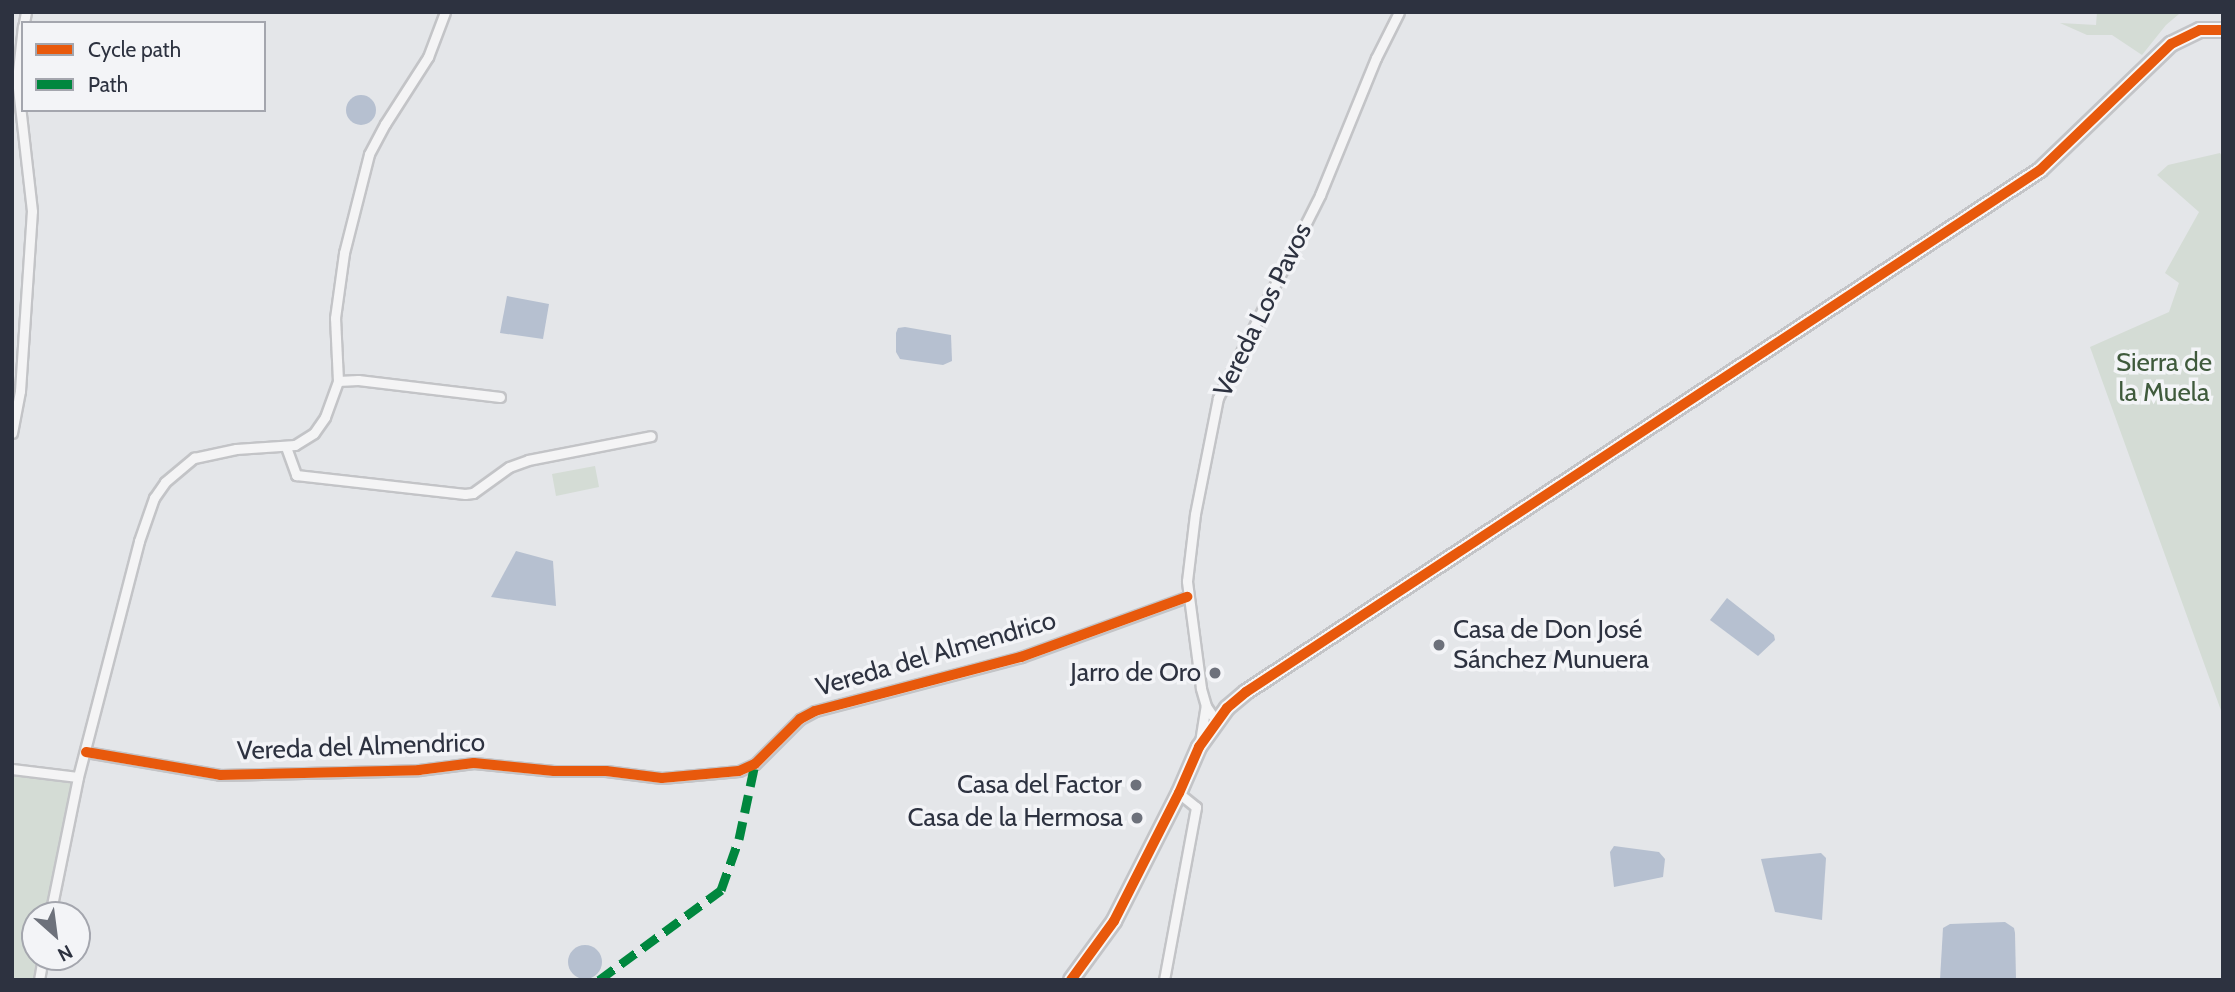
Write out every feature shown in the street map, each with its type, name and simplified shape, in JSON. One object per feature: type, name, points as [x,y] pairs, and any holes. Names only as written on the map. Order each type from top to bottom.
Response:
[{"type":"main road","points":[[1071,980],[1114,921],[1179,793],[1199,747],[1216,721],[1246,692],[2040,170],[2171,44],[2200,30],[2223,30]]},
{"type":"street","points":[[53,901],[78,777],[139,541],[154,498],[165,482],[181,467],[203,456],[236,449],[286,447],[308,438],[320,426],[338,381],[335,318],[344,253],[369,154],[384,124],[428,57],[445,12]]},
{"type":"street","name":"Vereda Los Pavos","points":[[1206,706],[1187,597],[1195,514],[1218,398],[1320,195],[1376,58],[1399,12]]},
{"type":"street","points":[[12,433],[20,391],[33,211],[17,80],[21,43]]},
{"type":"street","points":[[338,381],[358,380],[500,397]]},
{"type":"street","points":[[286,447],[291,468],[296,475],[303,477],[466,494],[473,493],[509,467],[528,460],[651,436]]},
{"type":"street","name":"Vereda del Almendrico","points":[[86,752],[220,775],[419,769],[474,763],[554,771],[607,771],[662,778],[739,771],[755,764],[800,719],[815,710],[1021,657],[1187,597]]},
{"type":"street","points":[[1206,706],[1216,721]]},
{"type":"street","points":[[1199,747],[1206,706]]},
{"type":"street","points":[[12,769],[78,777]]},
{"type":"street","points":[[1164,980],[1196,807],[1179,793]]},
{"type":"green space","points":[[2097,12],[2190,12],[2179,14],[2166,25],[2142,55],[2112,35],[2087,35],[2060,23],[2096,25]]},
{"type":"green space","name":"Sierra de la Muela","points":[[2220,153],[2223,158],[2223,716],[2090,347],[2169,312],[2179,283],[2165,273],[2199,212],[2157,175],[2168,165]]},
{"type":"green space","points":[[595,466],[599,487],[556,496],[552,474]]},
{"type":"green space","points":[[12,774],[74,783],[50,901],[21,901],[21,971],[36,971],[34,980],[12,980]]},
{"type":"water","points":[[361,95],[372,99],[376,110],[372,121],[361,125],[350,121],[346,110],[350,99]]},
{"type":"water","points":[[507,296],[549,304],[543,339],[500,333]]},
{"type":"water","points":[[898,328],[951,335],[952,361],[943,365],[900,359],[896,352],[896,333]]},
{"type":"water","points":[[516,551],[553,561],[556,606],[491,597]]},
{"type":"water","points":[[1727,598],[1774,635],[1775,640],[1758,656],[1710,620]]},
{"type":"water","points":[[1614,846],[1659,852],[1665,859],[1663,877],[1614,887],[1610,852]]},
{"type":"water","points":[[1821,853],[1826,858],[1822,920],[1775,912],[1761,859]]},
{"type":"water","points":[[2005,922],[2014,928],[2015,933],[2016,980],[1940,980],[1943,928],[1950,924]]},
{"type":"water","points":[[585,945],[597,950],[602,962],[597,974],[585,979],[573,974],[568,962],[573,950]]},
{"type":"marked path","points":[[599,980],[721,890],[739,839],[755,764]]},
{"type":"cycle path","points":[[1071,980],[1114,921],[1179,793],[1199,747],[1227,708],[1246,692],[2040,170],[2171,44],[2200,30],[2223,30]]},
{"type":"cycle path","points":[[86,752],[220,775],[419,770],[474,763],[554,771],[606,771],[662,778],[739,771],[755,764],[800,719],[815,711],[1021,657],[1187,597]]},
{"type":"place","name":"Casa de Don José Sánchez Munuera","points":[[1439,645]]},
{"type":"place","name":"Jarro de Oro","points":[[1215,673]]},
{"type":"place","name":"Casa del Factor","points":[[1136,785]]},
{"type":"place","name":"Casa de la Hermosa","points":[[1137,818]]}]
